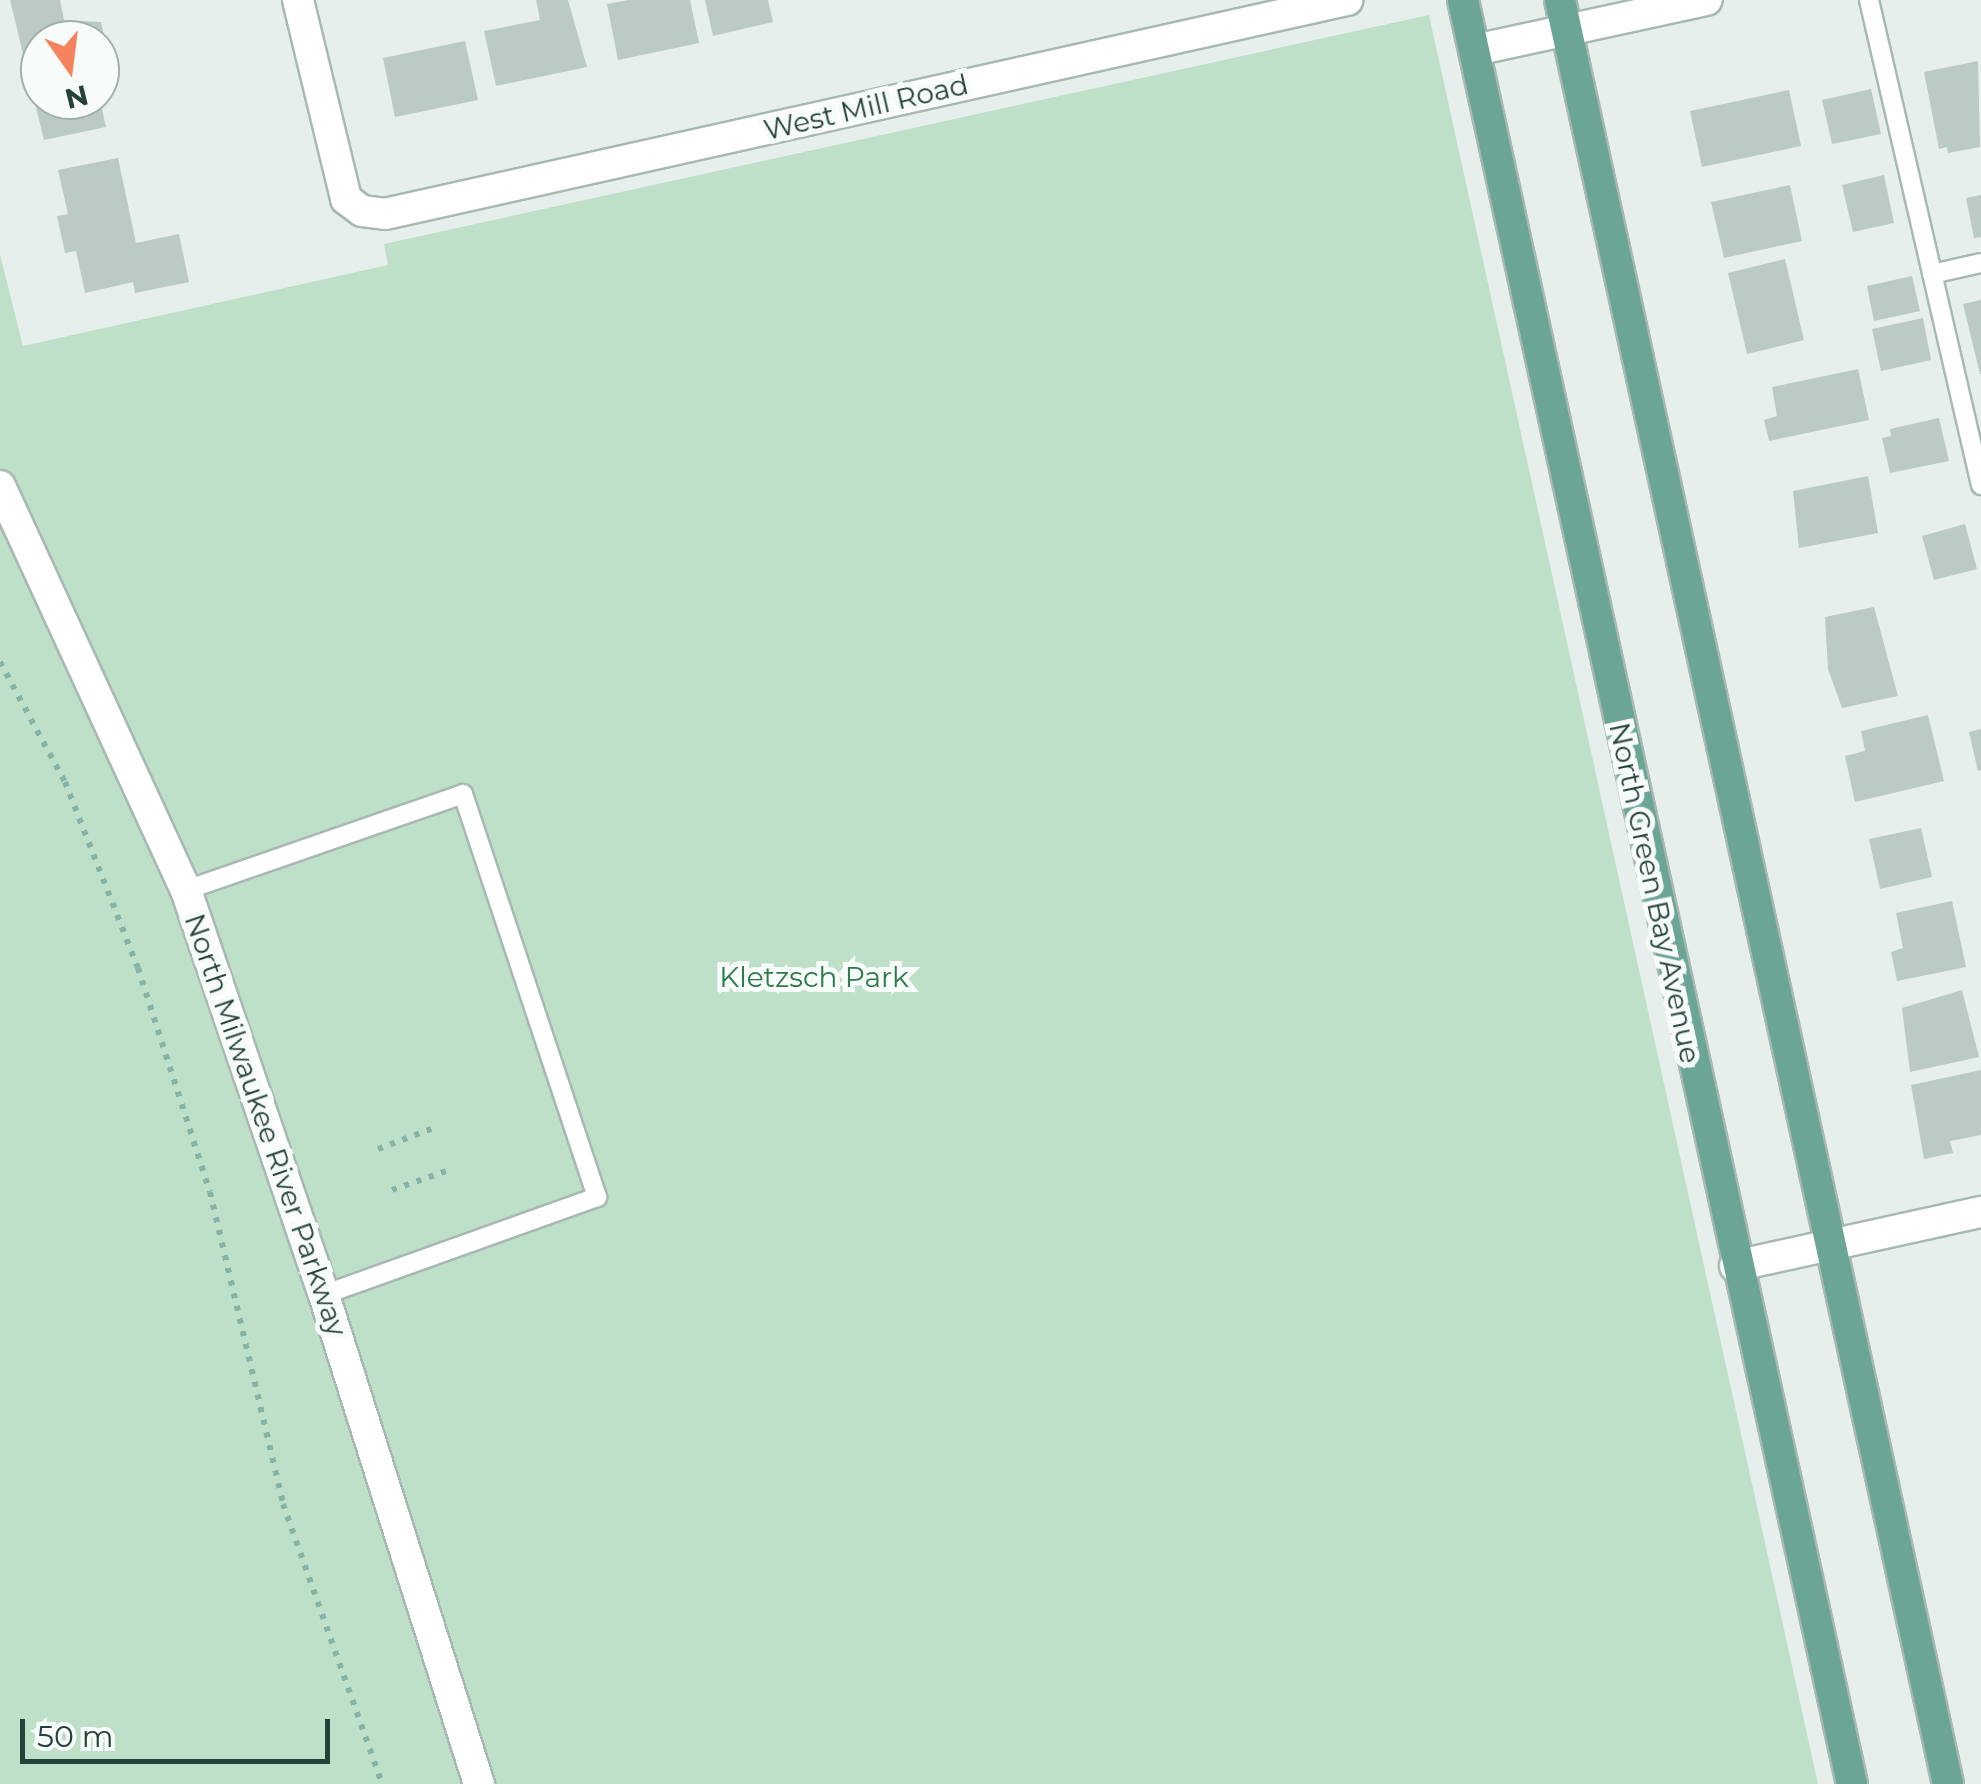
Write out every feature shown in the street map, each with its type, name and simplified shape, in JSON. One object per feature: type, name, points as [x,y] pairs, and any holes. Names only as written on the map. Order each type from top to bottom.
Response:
[{"type":"main road","name":"North Green Bay Avenue","points":[[1463,0],[1735,1266],[1852,1784]]},
{"type":"main road","points":[[1560,0],[1948,1784]]},
{"type":"street","name":"West Mill Road","points":[[298,0],[346,199],[362,212],[385,214],[1347,0]]},
{"type":"street","points":[[1475,50],[1707,0]]},
{"type":"street","name":"North Milwaukee River Parkway","points":[[0,486],[186,890],[324,1294],[478,1784]]},
{"type":"street","points":[[1735,1266],[1981,1212]]},
{"type":"lane","points":[[1869,0],[1981,484]]},
{"type":"lane","points":[[1932,274],[1981,264]]},
{"type":"lane","points":[[186,890],[463,794],[596,1197],[324,1294]]},
{"type":"path","points":[[0,662],[66,782],[138,968],[210,1192],[283,1504],[382,1784]]},
{"type":"path","points":[[378,1148],[431,1129]]},
{"type":"path","points":[[392,1190],[446,1171]]},
{"type":"green space","name":"Kletzsch Park","points":[[1429,15],[1818,1784],[0,1784],[0,254],[23,346],[388,265],[384,244]]},
{"type":"building","points":[[10,0],[60,0],[64,20],[20,20],[20,41]]},
{"type":"building","points":[[536,0],[568,0],[587,67],[496,86],[484,31],[540,20]]},
{"type":"building","points":[[690,0],[699,43],[618,60],[607,4]]},
{"type":"building","points":[[705,0],[768,0],[773,22],[713,36]]},
{"type":"building","points":[[465,41],[478,100],[395,117],[383,58]]},
{"type":"building","points":[[1978,61],[1980,147],[1948,153],[1947,147],[1939,149],[1924,72]]},
{"type":"building","points":[[1871,89],[1881,134],[1832,144],[1822,100]]},
{"type":"building","points":[[1789,90],[1801,146],[1702,167],[1690,111]]},
{"type":"building","points":[[39,120],[104,120],[106,127],[44,140]]},
{"type":"building","points":[[118,158],[136,243],[179,234],[189,282],[135,293],[133,282],[85,293],[76,251],[65,253],[57,216],[68,214],[58,170]]},
{"type":"building","points":[[1884,175],[1894,223],[1853,232],[1842,185]]},
{"type":"building","points":[[1790,185],[1802,241],[1724,258],[1711,202]]},
{"type":"building","points":[[1981,195],[1981,237],[1974,238],[1966,198]]},
{"type":"building","points":[[1785,259],[1804,340],[1747,354],[1728,273]]},
{"type":"building","points":[[1912,276],[1920,311],[1874,321],[1867,286]]},
{"type":"building","points":[[1981,300],[1981,374],[1980,374],[1963,304]]},
{"type":"building","points":[[1923,318],[1931,360],[1881,371],[1872,329]]},
{"type":"building","points":[[1858,369],[1869,420],[1769,441],[1764,420],[1777,416],[1772,387]]},
{"type":"building","points":[[1939,418],[1949,461],[1890,473],[1882,438],[1891,436],[1890,429]]},
{"type":"building","points":[[1868,476],[1878,533],[1799,548],[1793,491]]},
{"type":"building","points":[[1965,524],[1977,569],[1934,580],[1922,536]]},
{"type":"building","points":[[1874,607],[1898,696],[1842,708],[1828,669],[1825,617]]},
{"type":"building","points":[[1928,715],[1944,781],[1855,802],[1845,756],[1865,751],[1861,731]]},
{"type":"building","points":[[1981,729],[1981,770],[1978,771],[1969,732]]},
{"type":"building","points":[[1921,828],[1932,877],[1880,889],[1869,839]]},
{"type":"building","points":[[1952,901],[1966,967],[1897,981],[1891,952],[1903,948],[1896,913]]},
{"type":"building","points":[[1962,990],[1979,1057],[1910,1072],[1902,1008]]},
{"type":"building","points":[[1981,1070],[1981,1135],[1950,1141],[1953,1153],[1924,1159],[1911,1085]]}]
